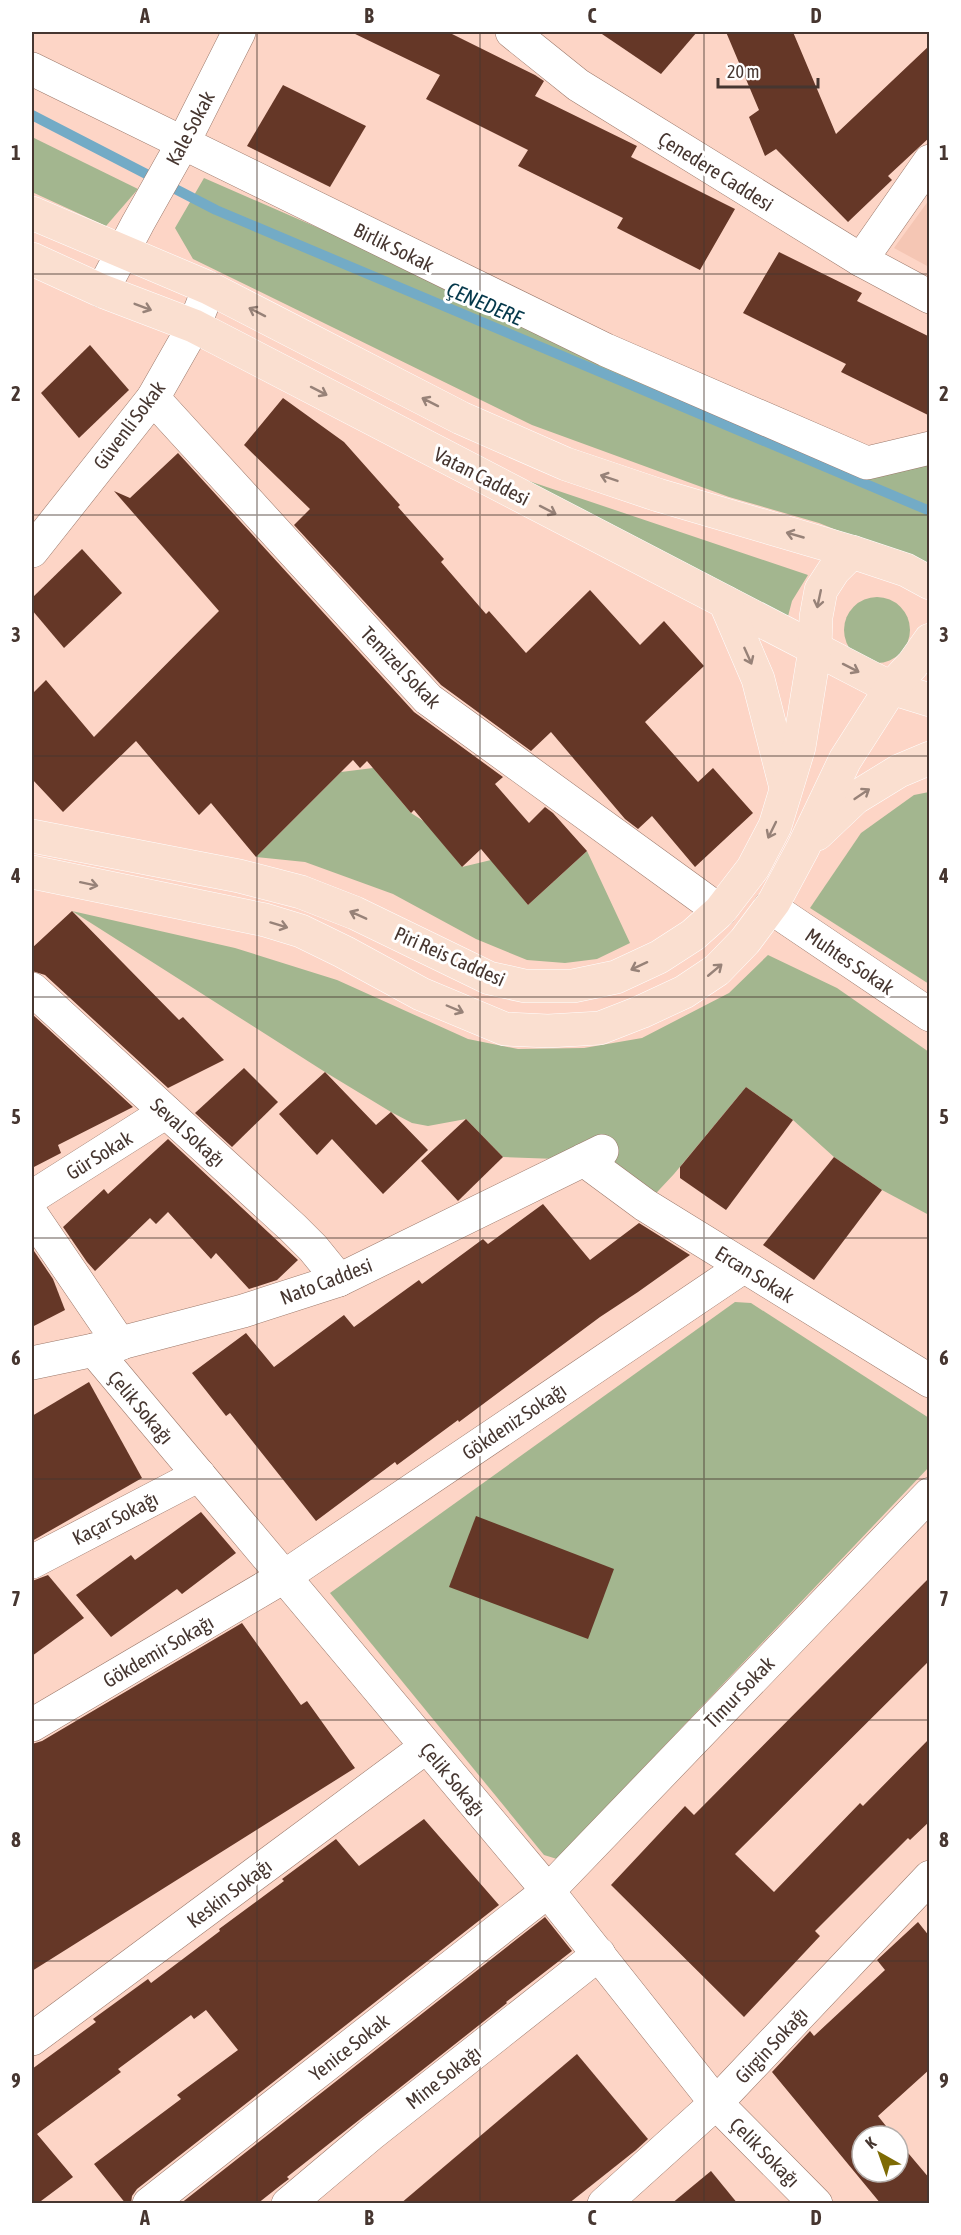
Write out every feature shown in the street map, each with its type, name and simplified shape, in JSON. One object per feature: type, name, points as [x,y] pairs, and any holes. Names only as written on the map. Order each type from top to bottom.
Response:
[{"type":"main road","points":[[32,213],[131,236],[209,288],[461,418],[566,464],[658,495],[852,552],[906,570],[930,583]]},
{"type":"main road","name":"Vatan Caddesi","points":[[32,259],[102,291],[194,326],[891,688],[930,700]]},
{"type":"main road","name":"Piri Reis Caddesi","points":[[32,836],[240,876],[301,892],[355,913],[489,978],[525,986],[573,986],[616,977],[659,957],[685,941],[720,911],[753,868],[776,826],[799,747],[815,649],[816,617],[821,590],[834,570],[852,552]]},
{"type":"main road","points":[[725,602],[758,679],[786,789]]},
{"type":"main road","points":[[32,872],[265,920],[301,931],[422,994],[505,1029],[548,1031],[600,1028],[684,992],[717,970],[745,941],[770,907],[803,848],[845,760],[891,688],[913,664],[930,640]]},
{"type":"main road","points":[[803,848],[855,798],[898,771],[930,758]]},
{"type":"street","name":"Kale Sokak","points":[[102,291],[177,154],[239,32]]},
{"type":"street","name":"Çenedere Caddesi","points":[[512,32],[578,85],[861,260],[930,297]]},
{"type":"street","name":"Birlik Sokak","points":[[32,69],[177,154],[606,350],[867,462],[930,448]]},
{"type":"street","points":[[861,260],[930,161]]},
{"type":"street","name":"Güvenli Sokak","points":[[32,551],[153,398],[194,326],[209,288]]},
{"type":"street","name":"Temizel Sokak","points":[[153,398],[428,699],[720,911]]},
{"type":"street","name":"Muhtes Sokak","points":[[770,907],[930,1015]]},
{"type":"street","name":"Seval Sokağı","points":[[32,989],[293,1228],[339,1280]]},
{"type":"street","name":"Gür Sokak","points":[[32,1197],[166,1112]]},
{"type":"street","name":"Nato Caddesi","points":[[32,1363],[107,1347],[243,1311],[339,1280],[593,1156]]},
{"type":"street","name":"Ercan Sokak","points":[[593,1156],[645,1204],[743,1267],[930,1381]]},
{"type":"street","name":"Çelik Sokağı","points":[[32,1215],[107,1347],[199,1475],[548,1891],[716,2103],[816,2204]]},
{"type":"street","name":"Gökdeniz Sokağı","points":[[285,1576],[743,1267]]},
{"type":"street","name":"Kaçar Sokağı","points":[[32,1562],[199,1475]]},
{"type":"street","name":"Timur Sokak","points":[[548,1891],[930,1494]]},
{"type":"street","name":"Gökdemir Sokağı","points":[[32,1725],[285,1576]]},
{"type":"street","name":"Keskin Sokağı","points":[[32,2039],[426,1747]]},
{"type":"street","name":"Girgin Sokağı","points":[[604,2204],[716,2103],[930,1877]]},
{"type":"street","name":"Yenice Sokak","points":[[149,2204],[548,1891]]},
{"type":"street","name":"Mine Sokağı","points":[[288,2204],[370,2135],[599,1954]]},
{"type":"shaded area","points":[[929,200],[929,267],[894,248]]},
{"type":"green space","points":[[32,137],[138,189],[106,226],[32,192]]},
{"type":"green space","points":[[204,178],[882,474],[929,461],[929,567],[819,523],[729,497],[532,425],[193,259],[175,228]]},
{"type":"green space","points":[[517,477],[808,575],[792,601],[786,624]]},
{"type":"green space","points":[[877,597],[890,600],[900,607],[907,617],[910,630],[907,643],[900,653],[890,660],[877,663],[864,660],[854,653],[847,643],[844,630],[847,617],[854,607],[864,600]]},
{"type":"green space","points":[[373,768],[411,813],[425,822],[462,867],[491,860],[528,905],[587,851],[630,943],[597,959],[565,963],[527,960],[476,939],[393,894],[305,862],[256,857],[341,772]]},
{"type":"green space","points":[[930,792],[929,984],[810,908],[861,833],[914,795]]},
{"type":"green space","points":[[72,911],[235,948],[337,980],[468,1039],[518,1049],[584,1048],[642,1038],[729,993],[768,955],[837,988],[929,1052],[929,1215],[882,1190],[834,1157],[793,1120],[746,1087],[674,1174],[645,1205],[584,1160],[503,1157],[466,1119],[428,1126],[412,1123],[391,1112]]},
{"type":"green space","points":[[735,1302],[751,1303],[929,1418],[929,1467],[557,1859],[544,1855],[330,1593]]},
{"type":"building","points":[[351,32],[448,32],[544,81],[535,96],[637,146],[631,157],[735,209],[700,270],[617,228],[623,218],[518,166],[528,150],[426,99],[440,75]]},
{"type":"building","points":[[599,32],[697,32],[661,74]]},
{"type":"building","points":[[726,32],[793,32],[836,134],[930,45],[930,137],[888,176],[892,180],[848,222],[776,149],[765,156],[749,117],[759,110]]},
{"type":"building","points":[[283,85],[366,126],[330,187],[247,146]]},
{"type":"building","points":[[779,252],[862,293],[857,301],[930,337],[930,416],[841,372],[846,364],[743,313]]},
{"type":"building","points":[[90,345],[129,390],[79,438],[41,393]]},
{"type":"building","points":[[283,398],[344,442],[444,559],[441,562],[486,614],[489,611],[526,653],[590,590],[640,645],[664,621],[704,666],[645,722],[698,782],[713,768],[753,813],[695,867],[652,816],[638,829],[625,819],[551,732],[531,751],[441,685],[294,525],[310,509],[244,445]]},
{"type":"building","points":[[178,453],[414,712],[503,777],[495,784],[529,823],[545,807],[587,851],[528,905],[481,849],[462,867],[414,810],[411,813],[367,761],[360,768],[353,760],[256,857],[211,803],[199,815],[136,741],[63,812],[32,779],[32,694],[46,680],[94,737],[219,611],[114,491],[130,498]]},
{"type":"building","points":[[82,549],[122,593],[64,648],[32,610],[32,598]]},
{"type":"building","points":[[72,911],[179,1020],[183,1017],[224,1060],[168,1088],[45,975],[32,971],[32,948]]},
{"type":"building","points":[[32,1014],[133,1107],[58,1145],[61,1153],[32,1168]]},
{"type":"building","points":[[244,1068],[278,1102],[232,1147],[195,1113]]},
{"type":"building","points":[[325,1072],[376,1125],[391,1112],[428,1150],[383,1194],[332,1139],[317,1155],[279,1114]]},
{"type":"building","points":[[746,1087],[793,1120],[726,1210],[680,1178],[680,1167]]},
{"type":"building","points":[[466,1119],[503,1157],[458,1201],[421,1161]]},
{"type":"building","points":[[168,1139],[298,1260],[277,1280],[249,1289],[216,1253],[211,1259],[168,1212],[156,1224],[150,1218],[95,1271],[87,1262],[63,1227],[104,1189],[108,1194]]},
{"type":"building","points":[[834,1157],[882,1190],[814,1280],[763,1245]]},
{"type":"building","points":[[543,1204],[590,1260],[639,1223],[690,1255],[600,1317],[459,1422],[458,1420],[397,1465],[395,1462],[316,1521],[230,1413],[226,1416],[192,1373],[246,1333],[274,1367],[344,1315],[354,1327],[419,1280],[422,1284],[483,1239],[488,1244]]},
{"type":"building","points":[[32,1248],[53,1279],[65,1310],[32,1327]]},
{"type":"building","points":[[89,1382],[142,1478],[32,1541],[32,1416]]},
{"type":"building","points":[[201,1512],[236,1553],[182,1594],[177,1589],[111,1637],[76,1595],[131,1555],[135,1560]]},
{"type":"building","points":[[476,1516],[614,1569],[588,1639],[449,1587]]},
{"type":"building","points":[[48,1575],[84,1618],[32,1656],[32,1581]]},
{"type":"building","points":[[930,1577],[930,1660],[735,1854],[774,1892],[860,1803],[863,1806],[930,1738],[930,1821],[910,1840],[908,1838],[815,1931],[820,1936],[744,2017],[611,1885],[685,1806],[694,1815]]},
{"type":"building","points":[[242,1623],[301,1705],[307,1701],[355,1768],[32,1971],[32,1744],[42,1741]]},
{"type":"building","points":[[424,1819],[499,1905],[137,2189],[132,2196],[131,2204],[126,2204],[94,2164],[181,2099],[177,2095],[238,2050],[206,2010],[194,2019],[191,2015],[118,2069],[121,2072],[37,2134],[73,2177],[37,2204],[32,2204],[32,2069],[96,2022],[93,2019],[148,1979],[151,1983],[220,1931],[219,1929],[284,1881],[282,1879],[336,1839],[359,1866]]},
{"type":"building","points":[[545,1917],[572,1951],[287,2177],[289,2179],[257,2204],[180,2204]]},
{"type":"building","points":[[918,1922],[930,1937],[930,2069],[878,2116],[884,2124],[850,2124],[850,2166],[772,2072],[810,2031],[814,2036],[885,1970],[877,1960]]},
{"type":"building","points":[[577,2054],[648,2139],[636,2150],[568,2204],[400,2204]]},
{"type":"building","points":[[910,2155],[930,2179],[930,2204],[881,2204],[864,2184],[910,2184]]},
{"type":"building","points":[[711,2171],[738,2204],[671,2204]]},
{"type":"waterway","name":"ÇENEDERE","points":[[32,115],[216,210],[930,511]]}]
